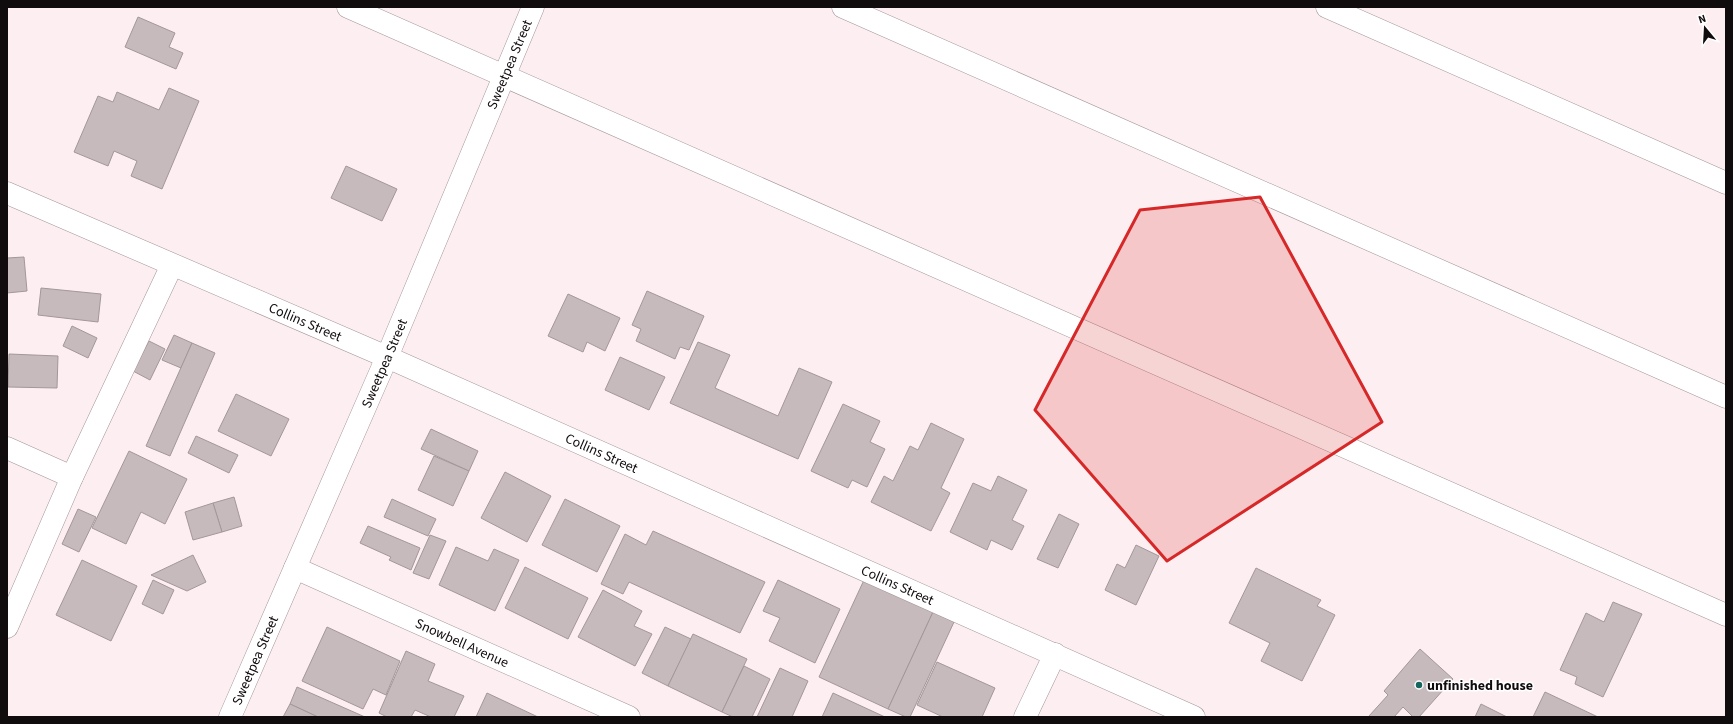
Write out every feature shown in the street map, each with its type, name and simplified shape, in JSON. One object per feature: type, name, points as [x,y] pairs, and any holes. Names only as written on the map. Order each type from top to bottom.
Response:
[{"type":"street","points":[[348,7],[1726,615]]},
{"type":"street","name":"Sweetpea Street","points":[[230,717],[387,357],[533,7]]},
{"type":"street","points":[[843,7],[1726,396]]},
{"type":"street","points":[[1327,7],[1726,183]]},
{"type":"street","name":"Collins Street","points":[[7,193],[387,357],[1194,717]]},
{"type":"street","points":[[7,627],[72,477],[172,265]]},
{"type":"street","points":[[7,448],[72,477]]},
{"type":"street","name":"Snowbell Avenue","points":[[295,568],[629,717]]},
{"type":"street","points":[[1025,717],[1055,654]]},
{"type":"highlighted area","points":[[1260,197],[1382,422],[1167,561],[1035,410],[1140,210]]},
{"type":"building","points":[[138,17],[175,33],[169,47],[183,53],[176,69],[125,47]]},
{"type":"building","points":[[169,88],[199,101],[162,189],[131,176],[137,161],[114,151],[108,166],[74,152],[98,96],[113,102],[117,92],[159,110]]},
{"type":"building","points":[[346,166],[397,189],[382,221],[331,198]]},
{"type":"building","points":[[24,257],[27,291],[7,293],[7,258]]},
{"type":"building","points":[[41,288],[101,294],[98,322],[38,315]]},
{"type":"building","points":[[647,291],[704,316],[689,350],[680,347],[675,359],[636,341],[641,329],[632,325]]},
{"type":"building","points":[[568,294],[620,318],[605,351],[587,342],[583,352],[548,336]]},
{"type":"building","points":[[72,326],[97,338],[88,358],[63,346]]},
{"type":"building","points":[[174,335],[192,343],[181,368],[162,360]]},
{"type":"building","points":[[149,341],[165,349],[150,380],[133,371]]},
{"type":"building","points":[[698,342],[730,355],[715,388],[778,416],[799,368],[832,382],[798,459],[670,403]]},
{"type":"building","points":[[192,343],[215,353],[170,456],[146,446]]},
{"type":"building","points":[[9,354],[58,356],[57,388],[8,387]]},
{"type":"building","points":[[620,357],[665,377],[649,410],[605,390]]},
{"type":"building","points":[[236,394],[289,419],[271,456],[218,431]]},
{"type":"building","points":[[843,404],[880,421],[870,442],[885,449],[867,487],[852,480],[848,488],[811,471]]},
{"type":"building","points":[[931,423],[964,439],[941,488],[950,493],[931,531],[871,502],[884,476],[893,481],[910,446],[918,450]]},
{"type":"building","points":[[431,429],[478,451],[469,471],[421,449]]},
{"type":"building","points":[[196,436],[238,455],[229,473],[188,453]]},
{"type":"building","points":[[129,451],[187,479],[165,524],[141,512],[126,544],[92,528]]},
{"type":"building","points":[[434,456],[469,471],[453,506],[418,490]]},
{"type":"building","points":[[505,472],[551,496],[527,542],[481,518]]},
{"type":"building","points":[[998,476],[1027,490],[1012,520],[1024,526],[1012,550],[991,540],[987,550],[950,532],[973,483],[991,491]]},
{"type":"building","points":[[234,497],[242,526],[222,532],[213,503]]},
{"type":"building","points":[[392,499],[436,519],[428,536],[384,517]]},
{"type":"building","points":[[565,499],[620,526],[597,572],[542,545]]},
{"type":"building","points":[[213,503],[222,532],[193,540],[185,512]]},
{"type":"building","points":[[78,509],[96,517],[79,552],[62,544]]},
{"type":"building","points":[[1059,514],[1079,524],[1058,568],[1037,559]]},
{"type":"building","points":[[368,526],[420,548],[411,570],[389,560],[391,557],[360,543]]},
{"type":"building","points":[[653,531],[765,582],[740,633],[629,582],[623,594],[601,584],[625,534],[646,545]]},
{"type":"building","points":[[430,535],[446,541],[429,579],[413,573]]},
{"type":"building","points":[[1136,545],[1159,556],[1136,605],[1105,590],[1117,564],[1125,568]]},
{"type":"building","points":[[456,547],[488,561],[494,549],[519,560],[495,611],[439,585]]},
{"type":"building","points":[[193,555],[206,582],[187,591],[151,575]]},
{"type":"building","points":[[82,560],[137,586],[111,641],[56,615]]},
{"type":"building","points":[[525,567],[588,598],[568,639],[505,608]]},
{"type":"building","points":[[1256,568],[1321,600],[1317,606],[1335,615],[1302,681],[1261,661],[1270,643],[1229,623]]},
{"type":"building","points":[[153,580],[174,590],[163,614],[142,604]]},
{"type":"building","points":[[778,580],[840,609],[815,663],[769,641],[780,618],[763,611]]},
{"type":"building","points":[[864,580],[933,612],[888,709],[819,677]]},
{"type":"building","points":[[603,590],[642,611],[634,626],[652,634],[635,666],[578,637]]},
{"type":"building","points":[[1613,602],[1642,614],[1603,697],[1575,684],[1577,677],[1560,670],[1586,613],[1604,622]]},
{"type":"building","points":[[933,612],[954,622],[910,717],[906,717],[888,709]]},
{"type":"building","points":[[327,627],[400,661],[386,695],[373,689],[363,709],[302,681]]},
{"type":"building","points":[[665,627],[691,639],[668,686],[642,673]]},
{"type":"building","points":[[693,634],[747,659],[722,712],[668,686]]},
{"type":"building","name":"unfinished house","points":[[1420,649],[1453,679],[1419,717],[1413,717],[1403,707],[1394,717],[1369,716],[1388,695],[1384,691]]},
{"type":"building","points":[[406,651],[435,664],[428,681],[464,696],[454,717],[431,717],[415,710],[411,717],[387,717],[379,713]]},
{"type":"building","points":[[937,662],[995,688],[982,717],[943,717],[917,705]]},
{"type":"building","points":[[744,666],[770,679],[752,717],[733,717],[722,712]]},
{"type":"building","points":[[780,668],[808,681],[792,717],[757,717]]},
{"type":"building","points":[[297,687],[365,717],[318,717],[290,704]]},
{"type":"building","points":[[1545,692],[1598,717],[1533,717]]},
{"type":"building","points":[[487,693],[538,717],[476,717]]},
{"type":"building","points":[[833,693],[885,717],[822,717]]},
{"type":"building","points":[[290,704],[318,717],[283,717]]},
{"type":"building","points":[[1481,704],[1507,717],[1475,717]]},
{"type":"place","name":"unfinished house","points":[[1419,685]]}]
